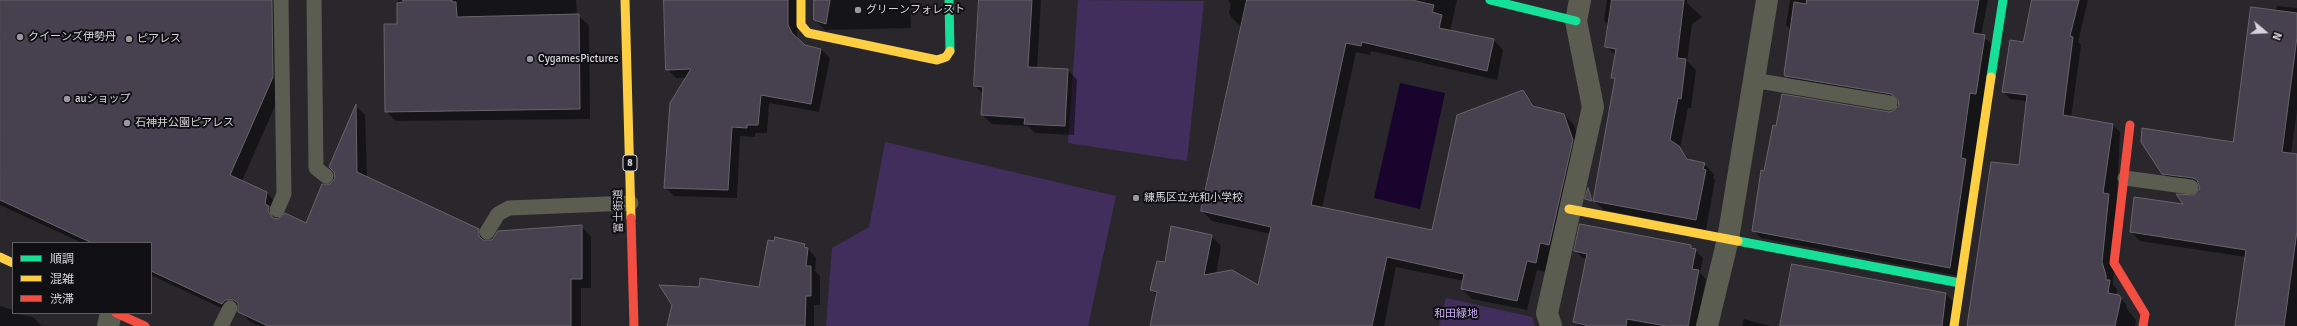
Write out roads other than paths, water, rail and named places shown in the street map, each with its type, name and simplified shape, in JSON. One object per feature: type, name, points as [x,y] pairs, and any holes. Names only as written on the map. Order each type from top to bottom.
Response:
[{"type":"street","name":"富士街道","points":[[625,0],[634,326]]},
{"type":"street","points":[[801,0],[801,25],[808,33],[937,60],[946,57],[951,49],[949,0]]},
{"type":"street","points":[[1490,0],[1576,21]]},
{"type":"street","points":[[1551,326],[1547,313],[1593,107],[1576,21],[1580,0]]},
{"type":"street","points":[[1707,326],[1728,238],[1767,0]]},
{"type":"street","points":[[1954,326],[2003,0]]},
{"type":"street","points":[[2130,125],[2114,263],[2145,314],[2143,326]]},
{"type":"street","points":[[1569,209],[1960,283]]},
{"type":"street","points":[[0,257],[12,263]]},
{"type":"street","points":[[108,326],[111,314]]},
{"type":"street","points":[[118,314],[145,326]]},
{"type":"lane","points":[[277,210],[284,194],[281,0]]},
{"type":"lane","points":[[314,0],[316,168],[326,176]]},
{"type":"lane","points":[[1753,80],[1890,103]]},
{"type":"lane","points":[[2124,178],[2191,187]]},
{"type":"lane","points":[[486,232],[498,214],[509,208],[631,203]]},
{"type":"lane","points":[[221,326],[230,308]]},
{"type":"place","name":"グリーンフォレスト","points":[[858,10]]},
{"type":"place","name":"クイーンズ伊勢丹","points":[[20,37]]},
{"type":"place","name":"ピアレス","points":[[129,39]]},
{"type":"place","name":"CygamesPictures","points":[[530,59]]},
{"type":"place","name":"auショップ","points":[[67,99]]},
{"type":"place","name":"石神井公園ピアレス","points":[[127,123]]},
{"type":"place","name":"練馬区立光和小学校","points":[[1136,198]]},
{"type":"park label","name":"和田緑地","points":[[1456,314]]}]
